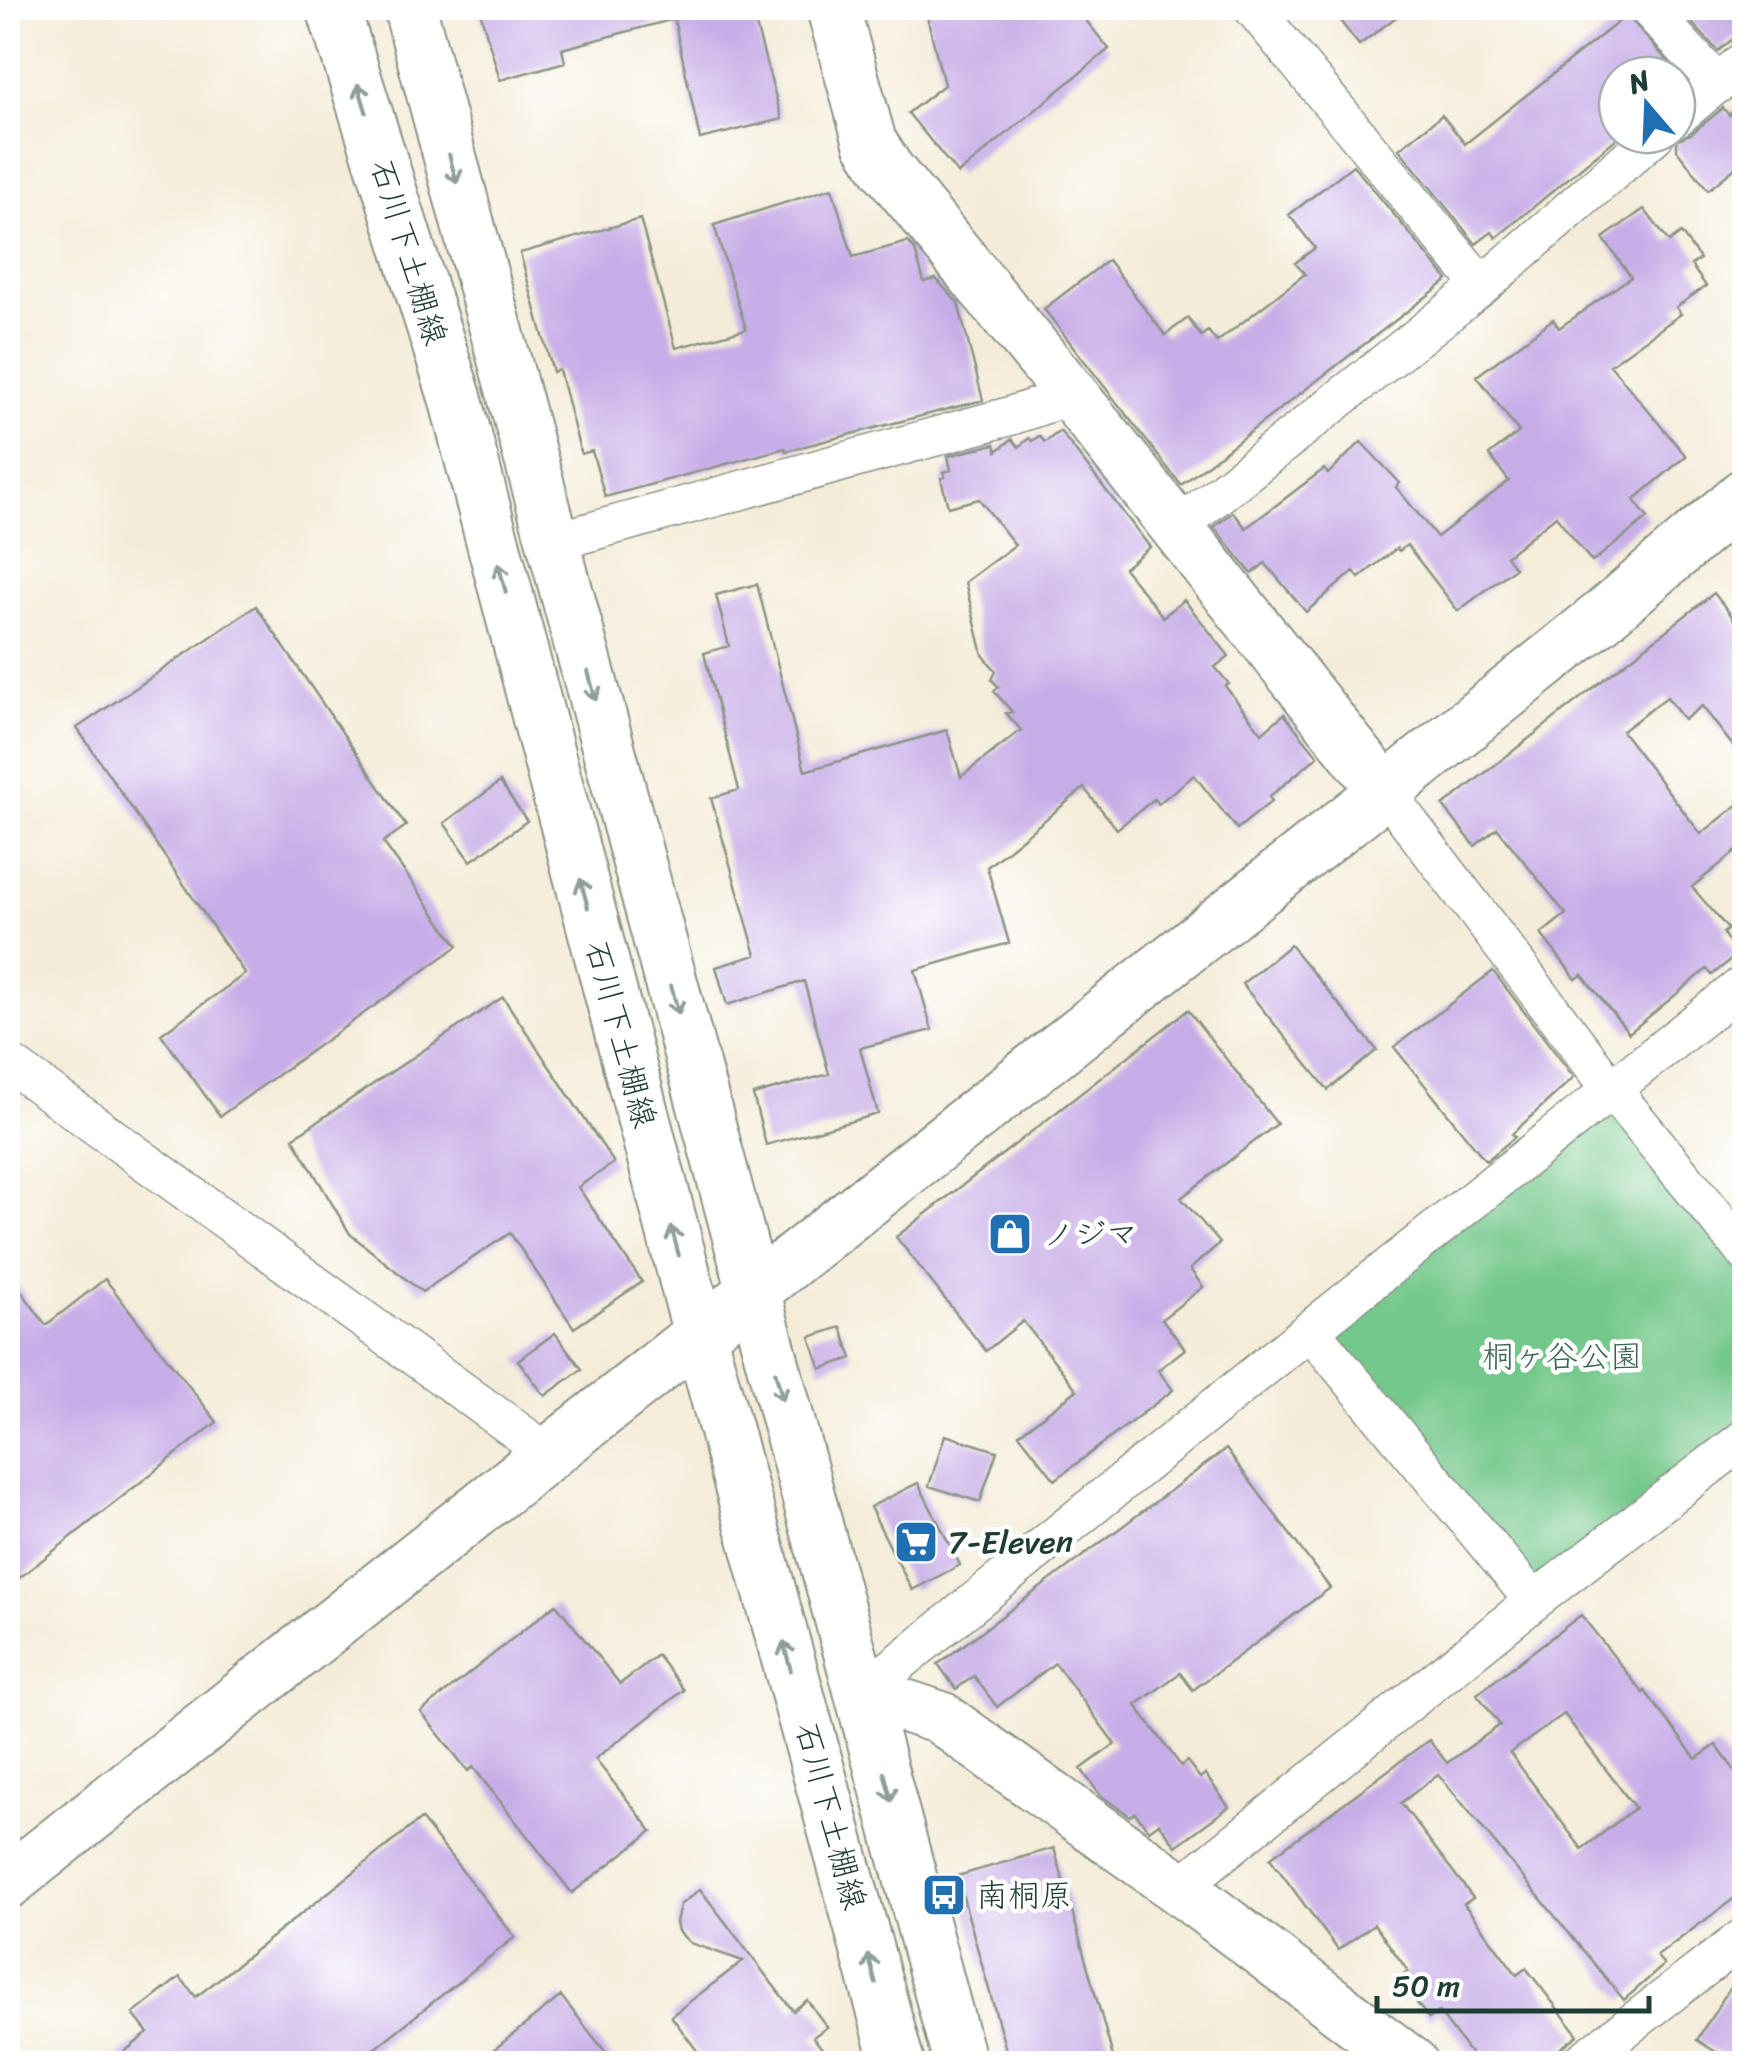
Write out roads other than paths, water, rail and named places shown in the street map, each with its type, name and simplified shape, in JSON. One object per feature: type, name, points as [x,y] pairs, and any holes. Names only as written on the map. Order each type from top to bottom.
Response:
[{"type":"street","name":"石川下土棚線","points":[[333,8],[454,398],[700,1335],[898,2064]]},
{"type":"street","name":"石川下土棚線","points":[[410,8],[753,1292],[864,1692],[960,2064]]},
{"type":"street","points":[[834,8],[870,142],[886,169],[1072,395],[1386,791],[1612,1090],[1744,1252]]},
{"type":"street","points":[[1253,8],[1482,286]]},
{"type":"street","points":[[1648,8],[1731,73],[1697,101]]},
{"type":"street","points":[[1175,529],[1482,286],[1632,155]]},
{"type":"street","points":[[554,542],[1010,416],[1072,395]]},
{"type":"street","points":[[8,1882],[1386,791],[1604,615],[1744,495]]},
{"type":"street","points":[[864,1692],[1744,984]]},
{"type":"street","points":[[8,1062],[549,1454]]},
{"type":"street","points":[[1310,1330],[1534,1601]]},
{"type":"street","points":[[1178,1888],[1534,1601],[1744,1439]]},
{"type":"street","points":[[864,1692],[940,1718],[1178,1888],[1412,2064]]},
{"type":"street","points":[[1579,2064],[1744,1938]]},
{"type":"place","name":"ノジマ","points":[[1010,1234]]},
{"type":"place","name":"7-Eleven","points":[[916,1542]]},
{"type":"place","name":"南桐原","points":[[944,1895]]},
{"type":"park label","name":"桐ヶ谷公園","points":[[1562,1356]]}]
